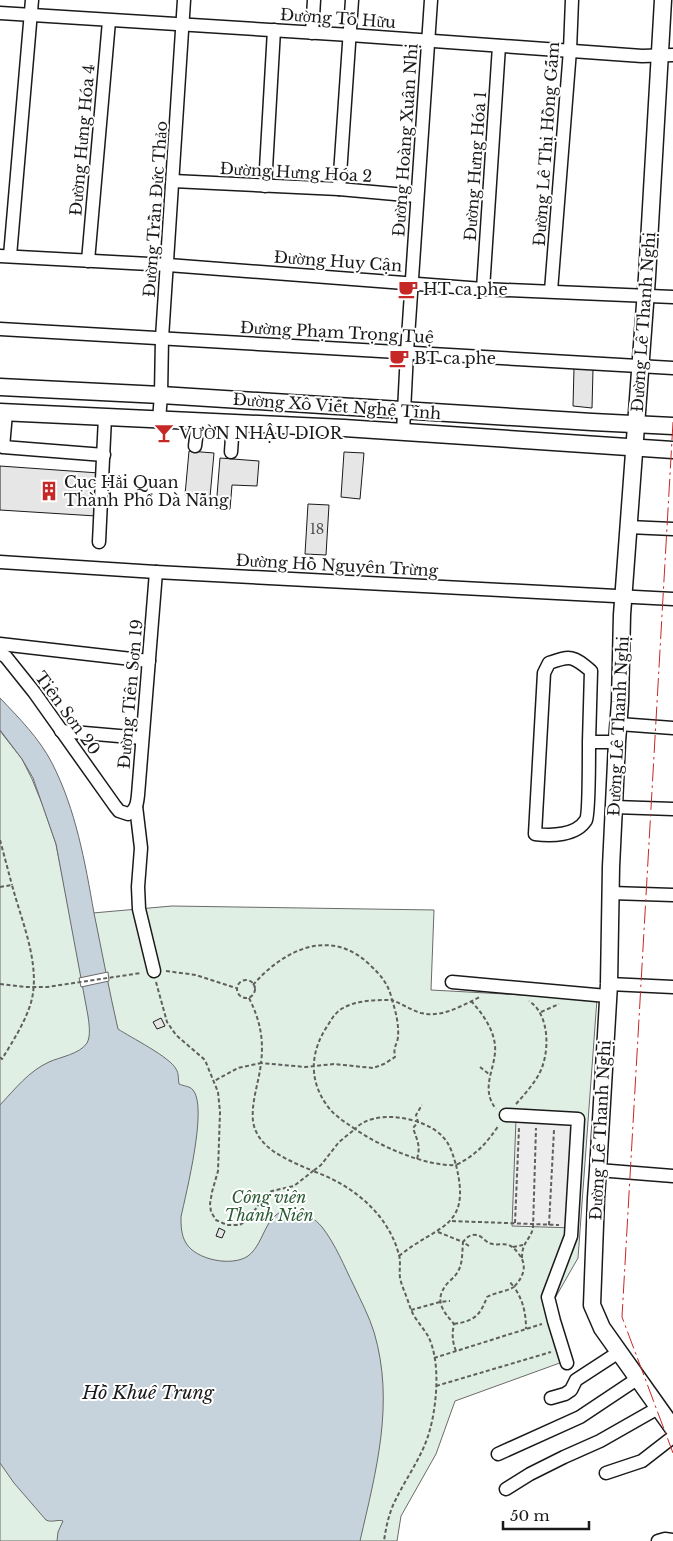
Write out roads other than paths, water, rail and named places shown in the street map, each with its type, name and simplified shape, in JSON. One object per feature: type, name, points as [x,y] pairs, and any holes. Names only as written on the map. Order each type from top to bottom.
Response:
[{"type":"main road","name":"Đường Lê Thanh Nghị","points":[[663,0],[666,56],[645,296],[624,596],[608,990],[592,1305],[602,1328],[673,1428]]},
{"type":"main road","name":"Đường Xô Viết Nghệ Tĩnh","points":[[0,387],[673,426]]},
{"type":"main road","name":"Đường Xô Viết Nghệ Tĩnh","points":[[3,413],[403,432],[673,450]]},
{"type":"street","points":[[5,256],[32,0]]},
{"type":"street","name":"Đường Trần Đức Thảo","points":[[159,420],[162,338],[184,0]]},
{"type":"street","points":[[312,32],[314,0]]},
{"type":"street","points":[[339,189],[352,0]]},
{"type":"street","name":"Đường Hoàng Xuân Nhị","points":[[403,432],[431,0]]},
{"type":"street","name":"Đường Lê Thị Hồng Gấm","points":[[551,291],[570,50],[572,0]]},
{"type":"street","name":"Đường Tố Hữu","points":[[0,13],[183,26],[312,32],[642,56],[666,56]]},
{"type":"street","name":"Đường Hưng Hóa 4","points":[[88,262],[109,21]]},
{"type":"street","points":[[265,186],[274,30]]},
{"type":"street","name":"Đường Hưng Hóa 1","points":[[483,289],[499,46]]},
{"type":"street","name":"Đường Hưng Hóa 2","points":[[172,181],[339,189],[417,196]]},
{"type":"street","name":"Đường Huy Cận","points":[[5,256],[168,265],[483,289],[673,297]]},
{"type":"street","name":"Đường Phạm Trọng Tuệ","points":[[0,329],[673,368]]},
{"type":"street","points":[[3,413],[3,446],[104,455]]},
{"type":"street","points":[[99,542],[106,417]]},
{"type":"street","points":[[196,446],[198,422]]},
{"type":"street","points":[[230,452],[233,423]]},
{"type":"street","points":[[628,527],[673,529]]},
{"type":"street","name":"Đường Hồ Nguyên Trừng","points":[[0,562],[156,572],[673,598]]},
{"type":"street","name":"Đường Tiên Sơn 19","points":[[154,971],[139,909],[138,887],[141,848],[132,810],[142,738],[156,572]]},
{"type":"street","name":"Tiên Sơn 20","points":[[0,644],[149,661]]},
{"type":"street","name":"Tiên Sơn 20","points":[[0,653],[6,657],[34,692],[119,811],[132,810]]},
{"type":"street","points":[[566,657],[578,660],[591,671],[589,742],[587,819],[578,829],[550,836],[535,834],[544,673],[549,663],[566,657]]},
{"type":"street","points":[[619,724],[673,728]]},
{"type":"street","points":[[61,731],[142,738]]},
{"type":"street","points":[[589,742],[617,742]]},
{"type":"street","points":[[614,807],[673,809]]},
{"type":"street","points":[[612,893],[673,895]]},
{"type":"street","points":[[452,982],[608,990],[673,987]]},
{"type":"street","points":[[506,1115],[578,1119],[572,1236],[548,1297],[567,1363]]},
{"type":"street","points":[[598,1170],[673,1176]]},
{"type":"street","points":[[550,1398],[565,1394],[571,1390],[576,1380],[619,1352]]},
{"type":"street","points":[[498,1454],[580,1416],[637,1379]]},
{"type":"street","points":[[506,1489],[530,1474],[600,1441],[658,1408]]},
{"type":"street","points":[[606,1474],[642,1461],[673,1437]]},
{"type":"street","points":[[658,1538],[673,1540]]},
{"type":"water","name":"Hồ Khuê Trung","points":[[0,698],[41,745],[52,763],[67,799],[83,856],[118,1029],[158,1053],[172,1064],[178,1072],[179,1084],[192,1089],[197,1099],[197,1131],[181,1217],[184,1240],[198,1254],[215,1260],[233,1261],[248,1256],[254,1250],[267,1226],[278,1214],[286,1211],[304,1213],[319,1224],[332,1241],[367,1314],[374,1332],[380,1358],[383,1411],[377,1463],[360,1541],[57,1541],[58,1532],[63,1521],[46,1520],[14,1483],[0,1463],[0,1105],[35,1070],[49,1062],[75,1053],[84,1047],[89,1037],[89,1030],[56,844],[33,778],[22,759],[0,730]]},
{"type":"place","name":"HT ca phe","points":[[408,289]]},
{"type":"place","name":"BT ca phe","points":[[399,358]]},
{"type":"place","name":"VƯỜN NHẬU DIOR","points":[[164,433]]},
{"type":"place","name":"Cục Hẳi Quan Thành Phổ Dà Nẵng","points":[[49,491]]},
{"type":"park label","name":"Công viên Thanh Niên","points":[[269,1206]]}]
